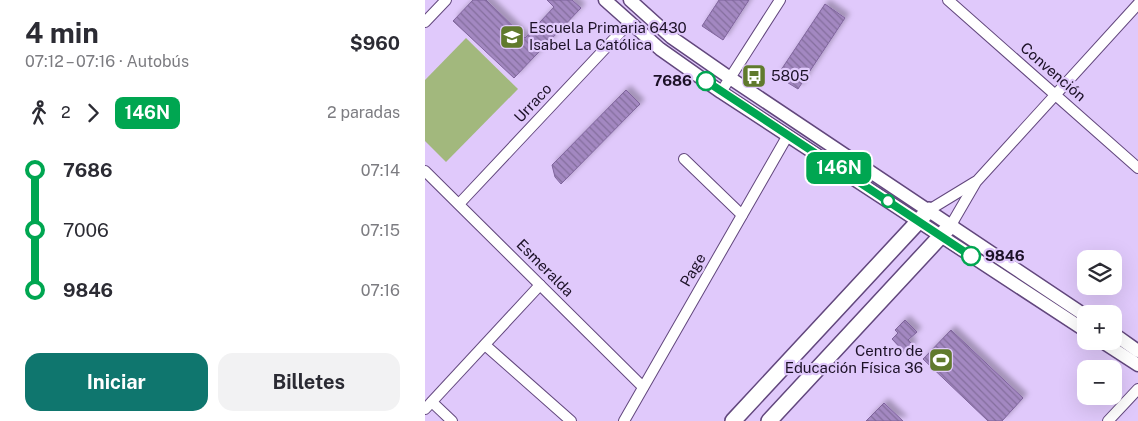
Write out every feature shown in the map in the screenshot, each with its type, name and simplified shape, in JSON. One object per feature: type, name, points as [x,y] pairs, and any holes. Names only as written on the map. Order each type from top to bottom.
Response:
[{"type":"main road","points":[[733,421],[924,216]]},
{"type":"main road","points":[[769,421],[946,230]]},
{"type":"street","points":[[425,22],[446,0]]},
{"type":"street","points":[[605,0],[660,49],[721,92],[788,135],[1077,310]]},
{"type":"street","points":[[629,0],[671,37],[924,216]]},
{"type":"street","points":[[721,92],[781,0]]},
{"type":"street","name":"Convención","points":[[948,0],[1138,168]]},
{"type":"street","points":[[946,230],[976,182],[1138,4]]},
{"type":"street","name":"Urraco","points":[[459,204],[630,22]]},
{"type":"street","name":"Page","points":[[624,421],[788,135]]},
{"type":"street","points":[[684,159],[742,215]]},
{"type":"street","name":"Esmeralda","points":[[425,171],[643,387]]},
{"type":"street","points":[[924,216],[976,182]]},
{"type":"street","points":[[946,230],[1077,325]]},
{"type":"street","points":[[453,421],[428,406],[540,284]]},
{"type":"street","points":[[1122,340],[1138,351]]},
{"type":"street","points":[[485,345],[571,421]]},
{"type":"street","points":[[1115,350],[1138,365]]},
{"type":"street","points":[[1108,421],[1138,389]]},
{"type":"green space","points":[[466,38],[518,89],[446,162],[425,141],[425,80]]},
{"type":"building","name":"Escuela Primaria 6430 Isabel La Católica","points":[[473,0],[486,0],[525,38],[554,7],[547,0],[572,0],[581,8],[514,78],[453,21]]},
{"type":"building","points":[[719,0],[749,0],[723,40],[702,26]]},
{"type":"building","points":[[825,4],[845,18],[798,89],[777,76]]},
{"type":"building","points":[[626,90],[640,104],[561,184],[555,177],[552,165]]},
{"type":"building","points":[[905,320],[917,332],[908,340],[913,345],[905,353],[892,339],[898,333],[895,330]]},
{"type":"building","points":[[951,330],[1023,398],[1002,421],[988,421],[923,359]]},
{"type":"building","points":[[884,403],[903,421],[866,421]]},
{"type":"bus line","name":"146N","points":[[706,81],[971,256]]},
{"type":"place","name":"Escuela Primaria 6430 Isabel La Católica","points":[[512,37]]},
{"type":"place","name":"5805","points":[[754,76]]},
{"type":"place","name":"7686","points":[[706,81]]},
{"type":"place","name":"9846","points":[[971,256]]},
{"type":"place","name":"Centro de Educación Física 36","points":[[941,360]]}]
